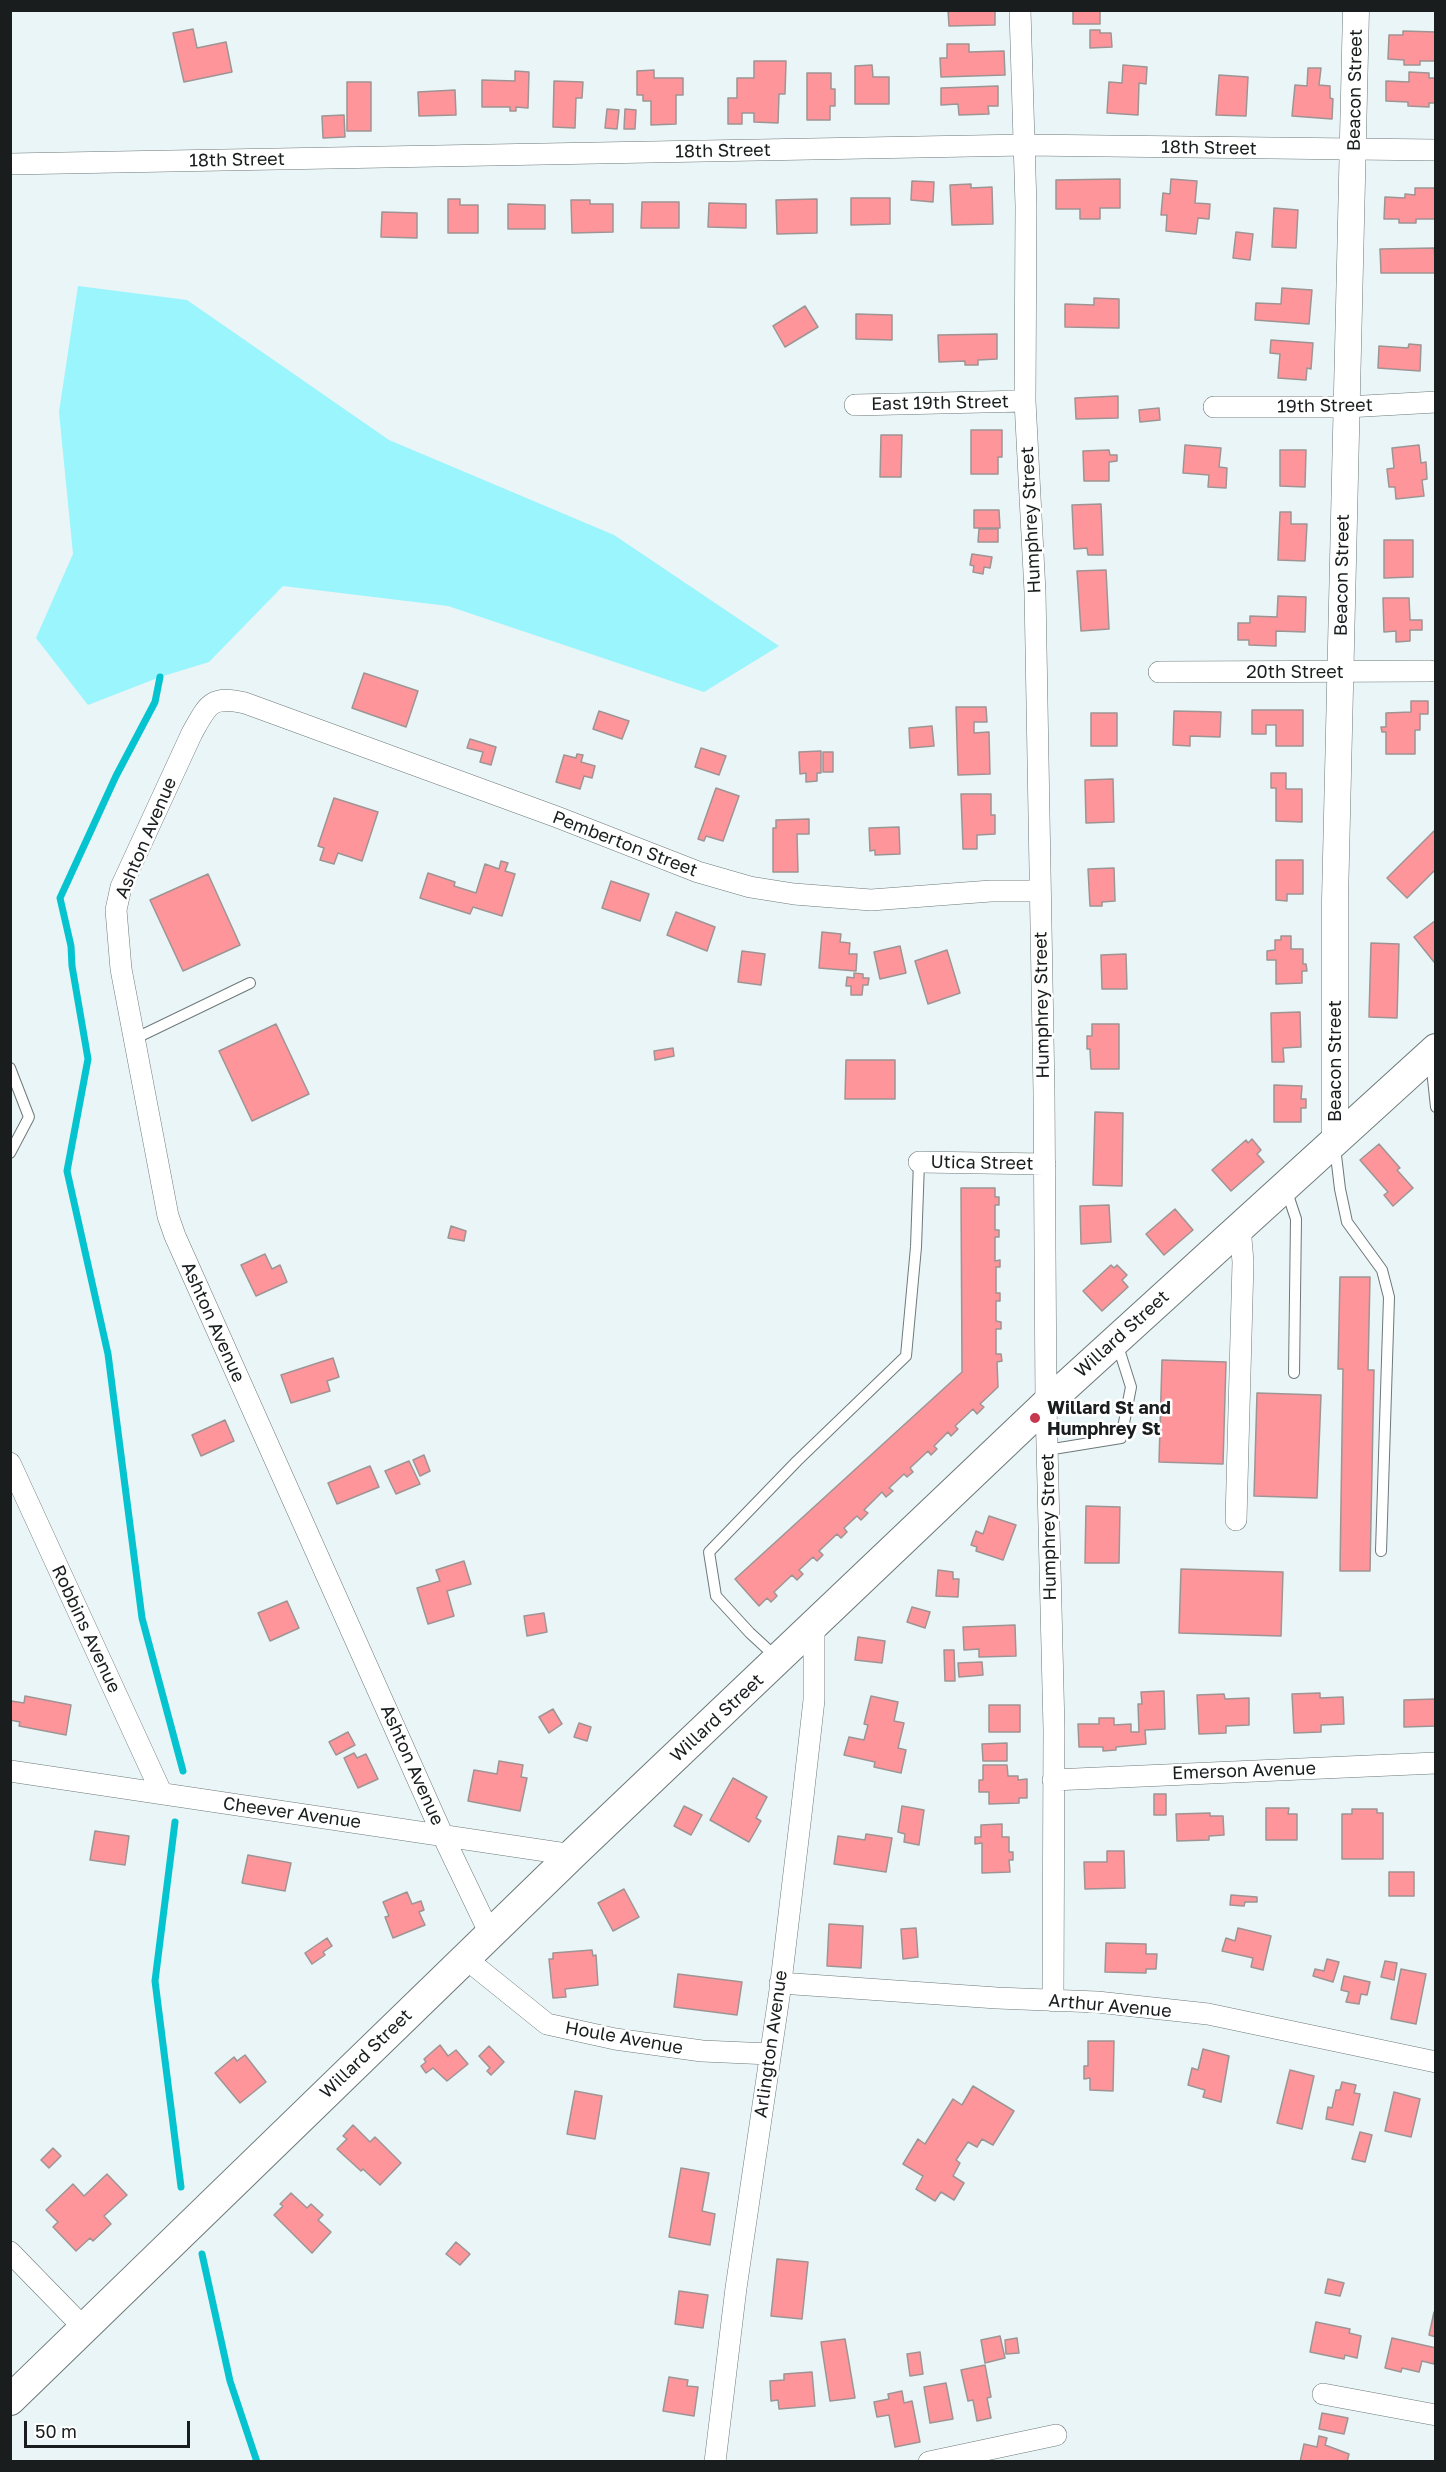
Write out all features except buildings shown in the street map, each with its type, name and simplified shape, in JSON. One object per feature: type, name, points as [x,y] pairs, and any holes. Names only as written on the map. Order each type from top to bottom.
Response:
[{"type":"main road","name":"Willard Street","points":[[10,2400],[465,1958],[1046,1404],[1433,1052]]},
{"type":"street","name":"Humphrey Street","points":[[1020,10],[1024,146],[1025,401],[1035,592],[1045,1164],[1046,1404],[1054,1729],[1053,2001]]},
{"type":"street","name":"Beacon Street","points":[[1335,1140],[1335,900],[1356,10]]},
{"type":"street","name":"18th Street","points":[[10,164],[1024,146],[1436,150]]},
{"type":"street","name":"East 19th Street","points":[[855,405],[1025,401]]},
{"type":"street","name":"19th Street","points":[[1214,407],[1347,407],[1436,402]]},
{"type":"street","name":"20th Street","points":[[1160,672],[1430,672]]},
{"type":"street","name":"Pemberton Street","points":[[228,699],[256,707],[557,817],[698,872],[750,887],[794,894],[871,900],[991,891],[1040,891]]},
{"type":"street","name":"Ashton Avenue","points":[[228,699],[215,701],[204,712],[192,733],[121,887],[116,910],[121,969],[160,1184],[175,1236],[443,1836],[490,1934]]},
{"type":"street","name":"Utica Street","points":[[919,1162],[1045,1164]]},
{"type":"street","points":[[1236,1520],[1243,1262],[1240,1227]]},
{"type":"street","name":"Robbins Avenue","points":[[10,1463],[162,1794]]},
{"type":"street","name":"Arlington Avenue","points":[[715,2462],[736,2288],[780,1983],[814,1700],[814,1625]]},
{"type":"street","name":"Emerson Avenue","points":[[1053,1780],[1436,1763]]},
{"type":"street","name":"Cheever Avenue","points":[[10,1771],[573,1855]]},
{"type":"street","name":"Houle Avenue","points":[[465,1958],[547,2024],[615,2039],[702,2050],[770,2054]]},
{"type":"street","name":"Arthur Avenue","points":[[780,1983],[1096,2002],[1208,2014],[1436,2062]]},
{"type":"street","points":[[10,2252],[84,2328]]},
{"type":"street","points":[[1323,2394],[1436,2415]]},
{"type":"street","points":[[929,2462],[1056,2435]]},
{"type":"lane","points":[[134,1039],[250,982]]},
{"type":"lane","points":[[1433,1052],[1436,1107]]},
{"type":"lane","points":[[10,1068],[30,1117],[10,1153]]},
{"type":"lane","points":[[1335,1140],[1340,1189],[1347,1222],[1382,1270],[1389,1297],[1381,1551]]},
{"type":"lane","points":[[778,1659],[716,1596],[709,1552],[797,1461],[906,1356],[916,1246],[919,1162]]},
{"type":"lane","points":[[1285,1186],[1296,1219],[1294,1373]]},
{"type":"lane","points":[[1047,1450],[1121,1438],[1131,1387],[1115,1340]]},
{"type":"shaded area","points":[[78,286],[187,300],[389,440],[614,535],[779,646],[704,692],[448,606],[283,586],[209,662],[160,677],[88,705],[36,638],[73,554],[59,412]]},
{"type":"waterway","points":[[160,677],[155,702],[116,776],[60,898],[71,946],[72,966],[88,1059],[67,1171],[108,1354],[142,1618],[183,1771]]},
{"type":"waterway","points":[[175,1822],[155,1981],[181,2187]]},
{"type":"waterway","points":[[202,2254],[230,2381],[257,2462]]},
{"type":"place","name":"Willard St and Humphrey St","points":[[1035,1418]]}]
